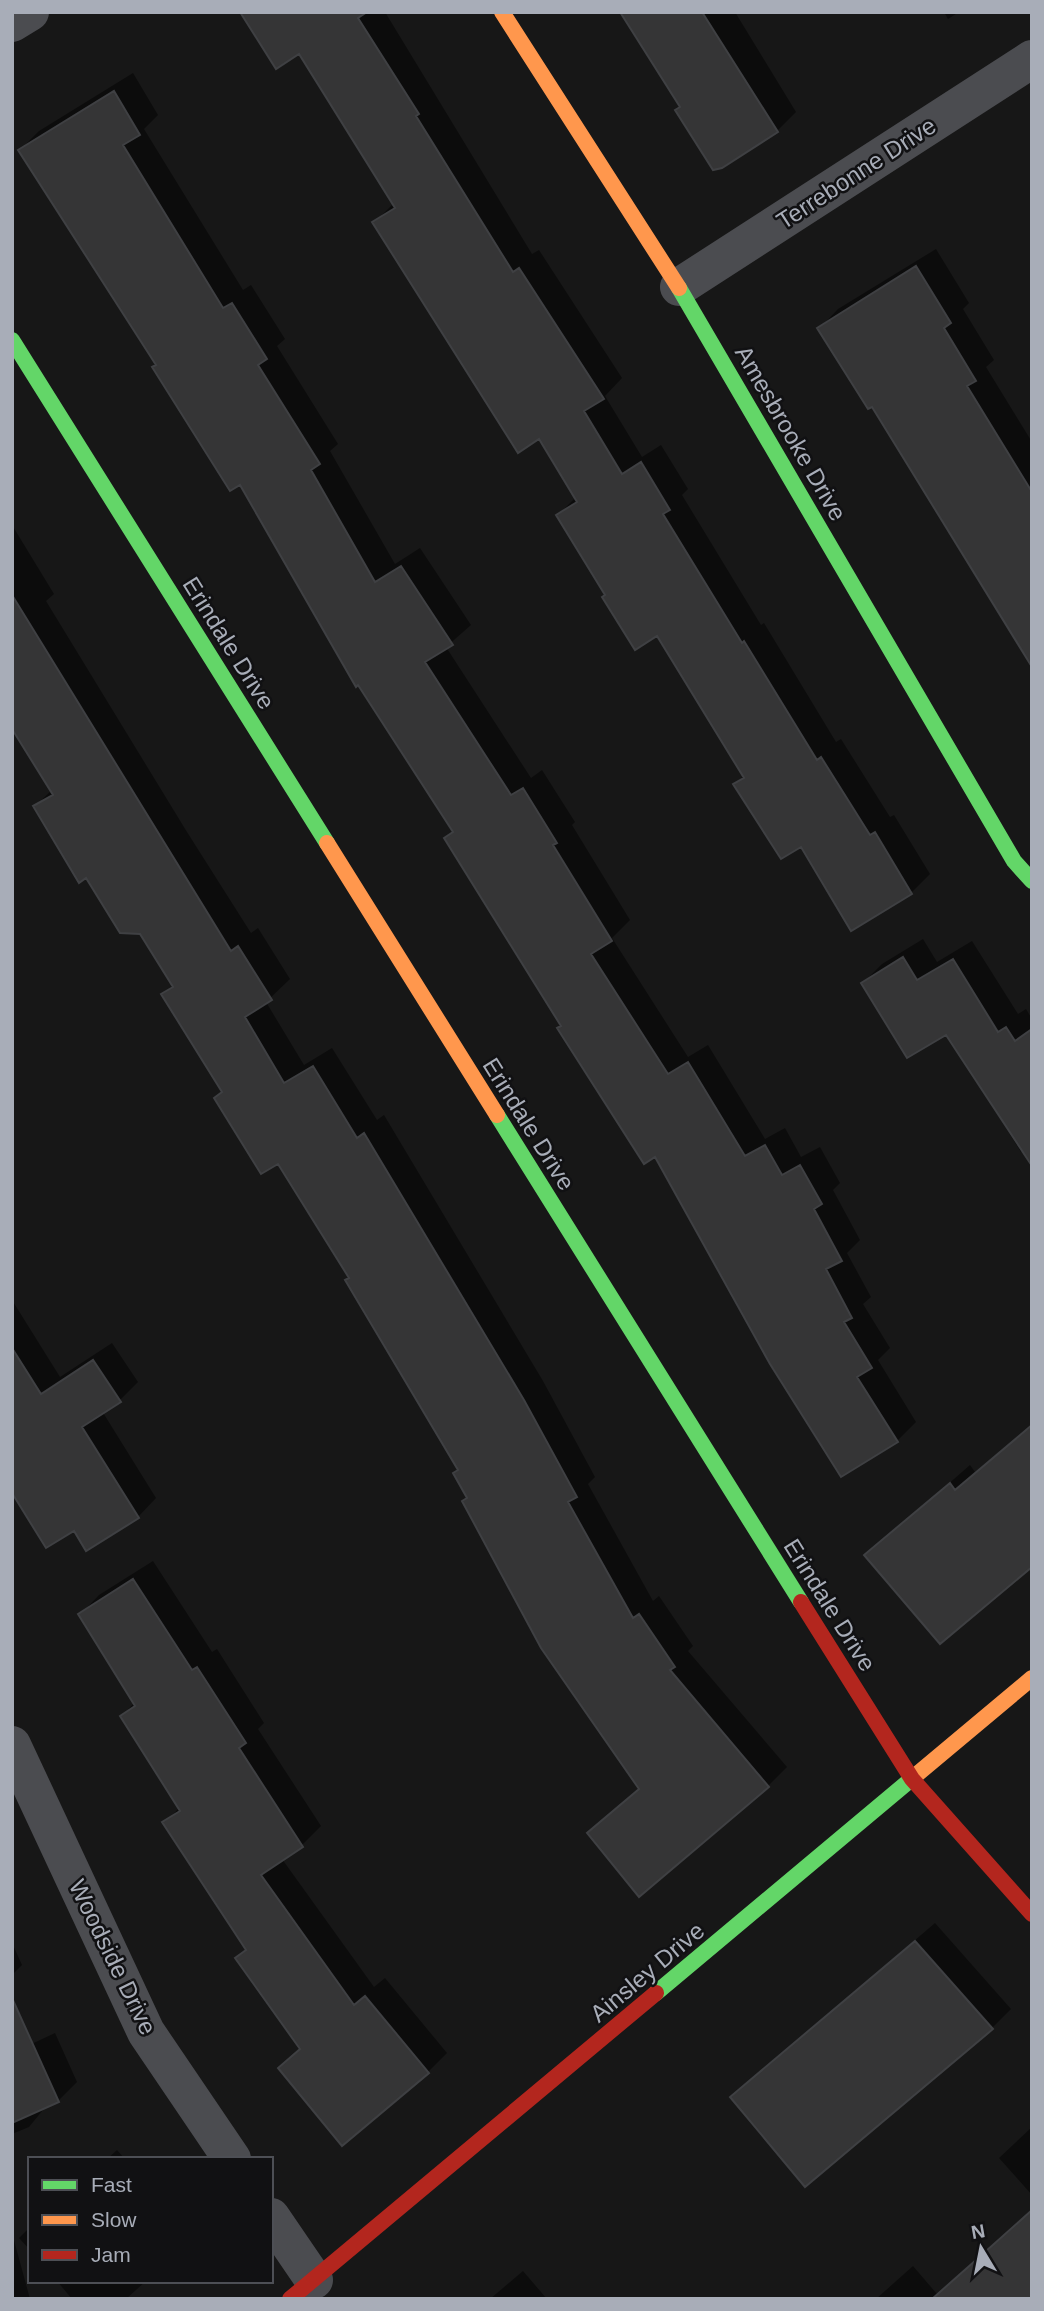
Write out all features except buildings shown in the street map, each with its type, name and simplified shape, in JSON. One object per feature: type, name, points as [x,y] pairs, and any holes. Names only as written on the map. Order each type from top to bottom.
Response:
[{"type":"street","points":[[12,23],[30,12]]},
{"type":"street","name":"Amesbrooke Drive","points":[[502,12],[679,287],[1014,861],[1032,881]]},
{"type":"street","name":"Terrebonne Drive","points":[[679,287],[1032,60]]},
{"type":"street","name":"Erindale Drive","points":[[12,340],[912,1779],[1032,1914]]},
{"type":"street","name":"Ainsley Drive","points":[[302,2289],[1032,1678]]},
{"type":"street","name":"Woodside Drive","points":[[12,1745],[146,2032],[231,2157]]},
{"type":"street","points":[[273,2222],[302,2289]]},
{"type":"traffic: fast","points":[[679,288],[1014,861],[1032,881]]},
{"type":"traffic: fast","points":[[12,340],[327,843]]},
{"type":"traffic: fast","points":[[497,1115],[801,1602]]},
{"type":"traffic: fast","points":[[656,1993],[915,1776]]},
{"type":"traffic: slow","points":[[502,12],[679,288]]},
{"type":"traffic: slow","points":[[327,843],[497,1115]]},
{"type":"traffic: slow","points":[[915,1776],[1032,1678]]},
{"type":"traffic: jam","points":[[801,1602],[912,1779],[1032,1914]]},
{"type":"traffic: jam","points":[[290,2299],[656,1993]]}]
